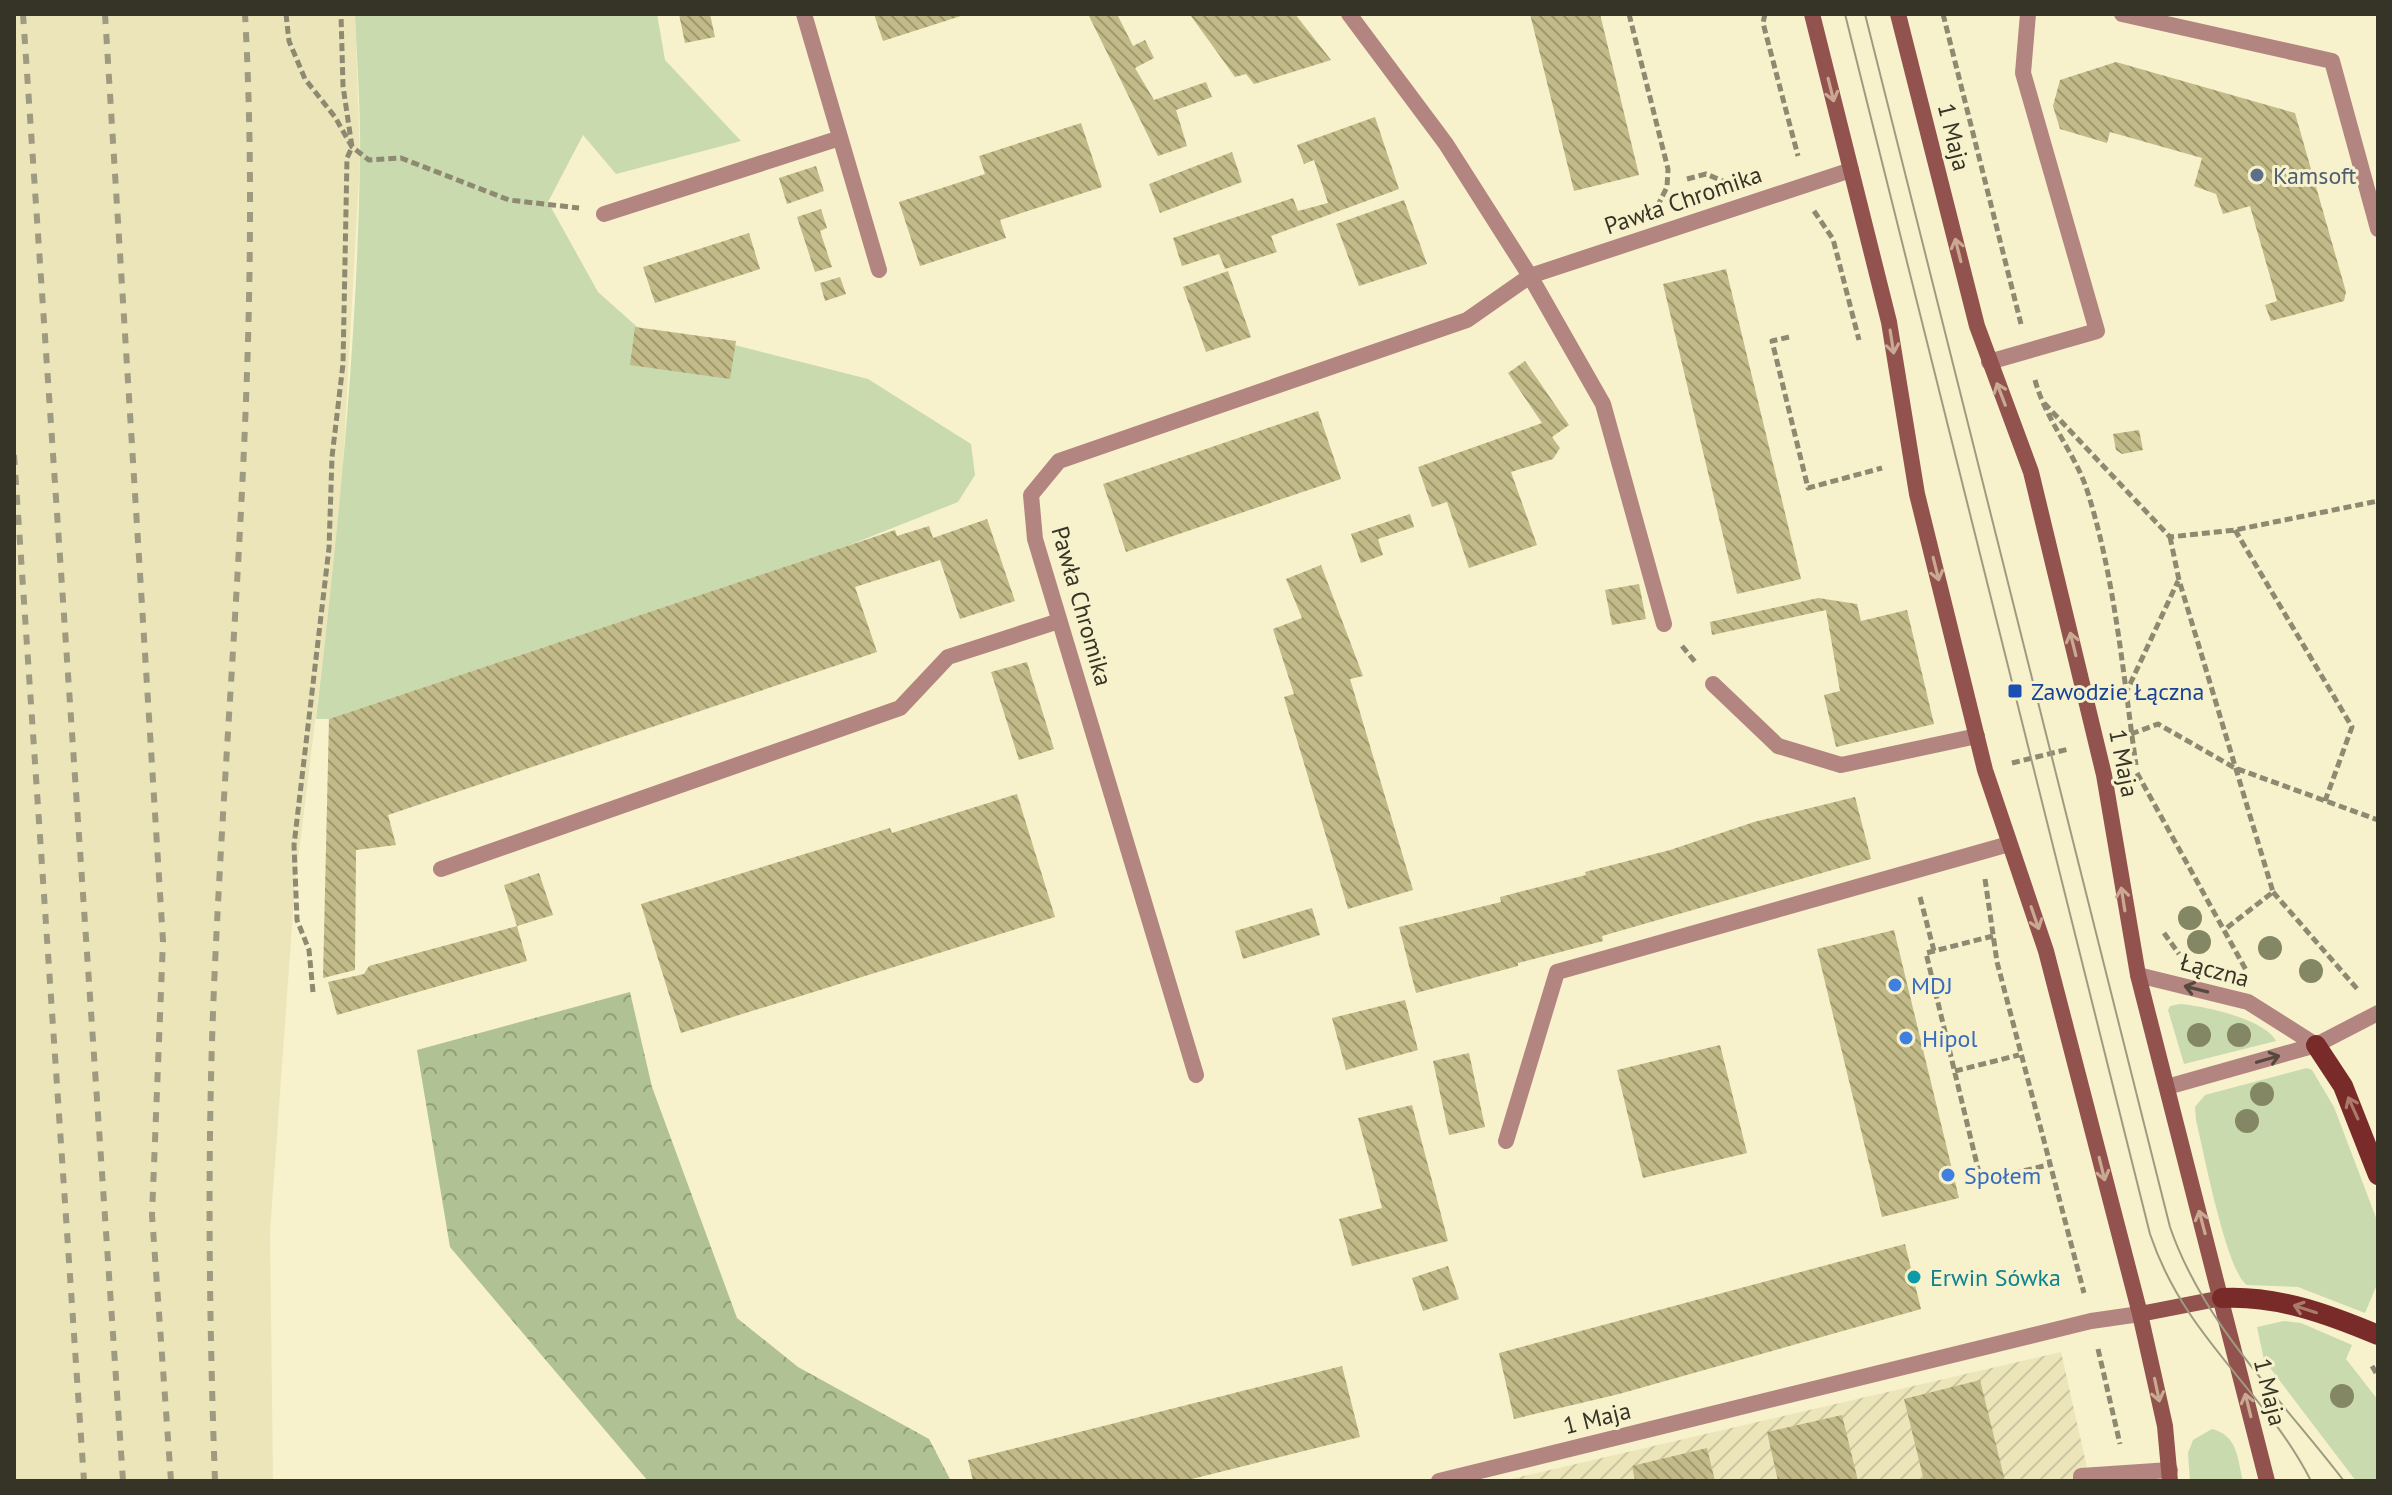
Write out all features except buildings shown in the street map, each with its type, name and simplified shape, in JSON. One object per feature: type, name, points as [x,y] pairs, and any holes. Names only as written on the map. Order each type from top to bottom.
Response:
[{"type":"main road","points":[[2316,1045],[2343,1086],[2378,1175]]},
{"type":"main road","points":[[2222,1298],[2256,1296],[2300,1307],[2378,1335]]},
{"type":"street","points":[[804,14],[879,270]]},
{"type":"street","points":[[1349,14],[1446,144],[1530,276],[1603,404],[1664,624]]},
{"type":"street","points":[[1812,14],[1889,322],[1917,494],[1977,736],[2009,844],[2046,951],[2140,1314],[2165,1426],[2170,1476],[2081,1476],[2081,1481]]},
{"type":"street","name":"1 Maja","points":[[1898,14],[1977,326],[2031,472],[2104,775],[2138,975],[2267,1481]]},
{"type":"street","points":[[1989,362],[2097,331],[2023,73],[2028,14]]},
{"type":"street","points":[[2122,14],[2332,61],[2378,229]]},
{"type":"street","points":[[604,214],[840,138]]},
{"type":"street","name":"Pawła Chromika","points":[[1196,1075],[1035,539],[1031,495],[1059,461],[1467,320],[1530,276],[1851,170]]},
{"type":"street","points":[[441,869],[900,708],[948,657],[1059,621]]},
{"type":"street","points":[[1713,684],[1778,746],[1841,765],[1977,736]]},
{"type":"street","points":[[1506,1141],[1557,972],[2009,844]]},
{"type":"street","name":"Łączna","points":[[2138,975],[2248,1002],[2316,1045]]},
{"type":"street","points":[[2167,1087],[2316,1045],[2378,1013]]},
{"type":"street","points":[[2140,1314],[2222,1298]]},
{"type":"street","name":"1 Maja","points":[[1439,1481],[2091,1321],[2140,1314]]},
{"type":"path","points":[[286,14],[289,41],[305,79],[335,117],[352,147],[369,160],[401,158],[509,200],[604,214]]},
{"type":"path","points":[[313,992],[309,950],[297,920],[294,845],[329,548],[332,457],[343,364],[347,158],[352,147],[343,86],[341,14]]},
{"type":"path","points":[[1629,14],[1668,169],[1667,187],[1654,209]]},
{"type":"path","points":[[1765,14],[1763,23],[1800,162]]},
{"type":"path","points":[[1789,337],[1772,341],[1808,488],[1882,468]]},
{"type":"path","points":[[2040,399],[2170,537],[2179,580],[2273,892],[2378,1013]]},
{"type":"path","points":[[2170,537],[2235,530],[2378,501]]},
{"type":"path","points":[[2235,530],[2352,727],[2325,801]]},
{"type":"path","points":[[2125,696],[2179,580]]},
{"type":"path","points":[[1664,624],[1713,684]]},
{"type":"path","points":[[2125,707],[2142,802]]},
{"type":"path","points":[[2131,734],[2158,724],[2235,768],[2378,820]]},
{"type":"path","points":[[2012,763],[2069,749]]},
{"type":"path","points":[[2137,773],[2248,974],[2235,972]]},
{"type":"path","points":[[1914,873],[1934,951]]},
{"type":"path","points":[[2224,930],[2273,892]]},
{"type":"path","points":[[2161,920],[2164,935],[2177,953],[2187,958]]},
{"type":"path","points":[[1993,936],[1926,953],[1981,1181],[2052,1164]]},
{"type":"path","points":[[1955,1071],[2019,1055]]},
{"type":"shaded area","points":[[14,14],[355,14],[360,158],[340,520],[295,884],[270,1232],[273,1481],[14,1481]]},
{"type":"shaded area","points":[[2061,1352],[2090,1481],[1502,1481]]},
{"type":"green space","points":[[355,14],[657,14],[665,60],[741,141],[616,174],[583,135],[548,202],[598,292],[644,333],[711,339],[868,379],[971,444],[975,475],[958,502],[842,548],[329,719],[316,719],[339,510],[355,300],[360,142]]},
{"type":"green space","points":[[630,992],[652,1087],[737,1318],[798,1367],[929,1439],[951,1481],[648,1481],[450,1247],[417,1050]]},
{"type":"green space","points":[[2180,1004],[2247,1020],[2270,1033],[2276,1041],[2184,1064],[2168,1010],[2170,1006]]},
{"type":"green space","points":[[2307,1068],[2312,1070],[2334,1107],[2378,1223],[2378,1282],[2365,1313],[2298,1287],[2247,1285],[2239,1276],[2232,1258],[2210,1182],[2195,1107],[2205,1095]]},
{"type":"green space","points":[[2284,1321],[2301,1323],[2352,1345],[2346,1359],[2378,1400],[2378,1481],[2356,1481],[2264,1360],[2257,1327]]},
{"type":"green space","points":[[2212,1429],[2232,1442],[2243,1481],[2190,1481],[2188,1453],[2193,1440]]},
{"type":"tram line","points":[[1845,14],[2150,1234],[2183,1304],[2271,1419],[2311,1481]]},
{"type":"tram line","points":[[1865,14],[2170,1227],[2184,1262],[2223,1329],[2344,1481]]},
{"type":"railway","points":[[23,14],[123,1481]]},
{"type":"railway","points":[[105,14],[163,941],[152,1215],[171,1481]]},
{"type":"railway","points":[[215,1481],[210,1296],[210,1111],[220,865],[247,379],[250,257],[245,14]]},
{"type":"railway","points":[[14,455],[84,1481]]},
{"type":"place","name":"Kamsoft","points":[[2257,175]]},
{"type":"place","name":"Zawodzie Łączna","points":[[2015,691]]},
{"type":"place","name":"MDJ","points":[[1895,985]]},
{"type":"place","name":"Hipol","points":[[1906,1038]]},
{"type":"place","name":"Społem","points":[[1948,1175]]},
{"type":"place","name":"Erwin Sówka","points":[[1914,1277]]}]
